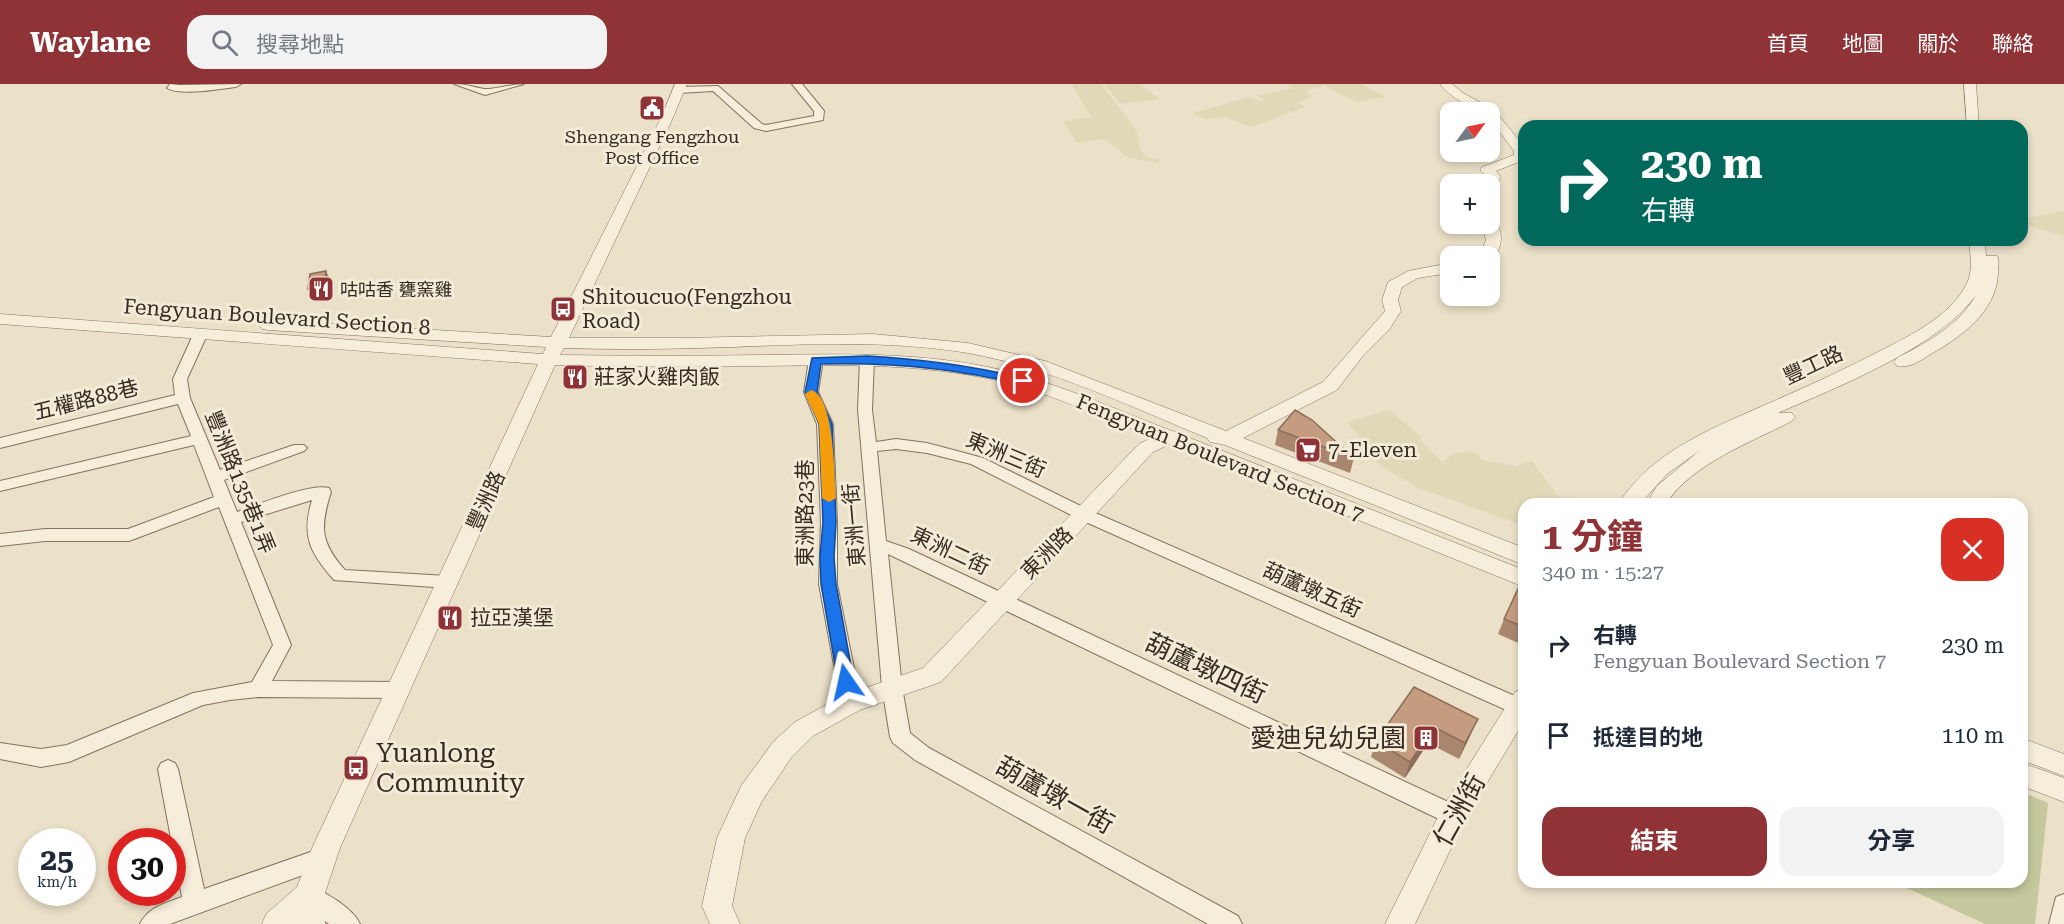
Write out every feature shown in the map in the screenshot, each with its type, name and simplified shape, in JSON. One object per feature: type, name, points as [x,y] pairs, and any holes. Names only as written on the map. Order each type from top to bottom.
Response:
[{"type":"street","points":[[175,84],[172,88],[236,84]]},
{"type":"street","points":[[459,84],[485,92],[519,84]]},
{"type":"street","points":[[680,87],[715,88],[758,126],[766,128],[819,118],[819,111],[797,84]]},
{"type":"street","points":[[1446,84],[1452,93],[1472,100],[1490,112],[1518,148]]},
{"type":"street","points":[[1970,84],[1973,120]]},
{"type":"street","points":[[1982,84],[1985,120]]},
{"type":"street","name":"豐洲路","points":[[310,910],[322,858],[397,690],[498,474],[523,413],[680,87]]},
{"type":"street","points":[[1491,174],[1487,170],[1518,158]]},
{"type":"street","name":"豐工路","points":[[1633,498],[1643,484],[1664,464],[1694,445],[1834,381],[1916,339],[1949,316],[1977,280],[1978,246]]},
{"type":"street","name":"豐工路","points":[[1660,498],[1665,491],[1708,454],[1905,361],[1935,345],[1957,329],[1984,301],[1992,270],[1990,246]]},
{"type":"street","name":"東洲路","points":[[725,924],[717,906],[731,838],[751,794],[772,761],[793,739],[820,718],[851,703],[932,675],[1146,448],[1170,437],[1226,439],[1324,390],[1334,382],[1356,353],[1383,326],[1393,311],[1391,295],[1398,282],[1414,274],[1440,270]]},
{"type":"street","name":"Fengyuan Boulevard Section 8","points":[[0,307],[554,351]]},
{"type":"street","name":"Fengyuan Boulevard Section 8","points":[[0,319],[200,335],[554,351]]},
{"type":"street","name":"豐洲路135巷1弄","points":[[200,335],[180,379],[183,398],[282,645],[258,689]]},
{"type":"street","name":"Fengyuan Boulevard Section 7","points":[[554,351],[635,344],[820,339],[932,344],[1014,357],[1078,379],[1518,555]]},
{"type":"street","name":"Fengyuan Boulevard Section 7","points":[[554,351],[816,360],[867,359],[924,363],[986,372],[1023,381],[1170,437],[1518,577]]},
{"type":"street","name":"東洲一街","points":[[867,359],[865,410],[892,687]]},
{"type":"street","name":"東洲路23巷","points":[[816,360],[811,392],[825,424],[830,522],[827,557],[828,584],[851,703]]},
{"type":"street","name":"五權路88巷","points":[[0,443],[183,398]]},
{"type":"street","points":[[0,486],[198,439]]},
{"type":"street","name":"東洲三街","points":[[870,447],[896,444],[927,448],[977,460],[1085,515]]},
{"type":"street","points":[[214,478],[299,448]]},
{"type":"street","points":[[231,520],[323,492],[315,514],[315,535],[321,555],[340,576],[448,582]]},
{"type":"street","points":[[0,540],[45,535],[129,535],[222,500]]},
{"type":"street","name":"葫蘆墩五街","points":[[1085,515],[1518,701]]},
{"type":"street","name":"東洲二街","points":[[879,545],[903,553],[1001,600]]},
{"type":"street","name":"葫蘆墩四街","points":[[1001,600],[1453,815]]},
{"type":"street","name":"葫蘆墩一街","points":[[892,687],[900,737],[922,754],[1230,924]]},
{"type":"street","points":[[0,751],[41,758],[69,753],[200,699],[230,692],[258,689],[397,690]]},
{"type":"street","name":"仁洲街","points":[[1400,924],[1453,815],[1518,709]]},
{"type":"street","points":[[2028,751],[2064,765]]},
{"type":"street","points":[[168,769],[195,903]]},
{"type":"street","points":[[2028,776],[2064,790]]},
{"type":"street","points":[[152,924],[162,916],[195,903],[322,858]]},
{"type":"street","points":[[2061,924],[2064,905]]},
{"type":"street","points":[[277,924],[310,910],[348,924]]},
{"type":"shaded area","points":[[1071,84],[1101,84],[1136,130],[1141,151],[1149,158],[1159,159],[1159,163],[1129,158],[1105,139],[1077,143],[1063,121],[1092,117]]},
{"type":"shaded area","points":[[1105,84],[1139,84],[1159,99],[1120,104]]},
{"type":"shaded area","points":[[1286,84],[1361,84],[1386,97],[1357,102],[1323,85],[1305,92],[1312,96],[1298,103],[1306,107],[1251,127],[1226,117],[1207,119],[1193,113],[1250,97],[1262,102],[1264,100],[1258,96],[1293,88]]},
{"type":"shaded area","points":[[2064,211],[2064,236],[2028,226],[2028,218]]},
{"type":"shaded area","points":[[1389,410],[1419,435],[1424,445],[1443,462],[1451,455],[1467,451],[1478,454],[1482,460],[1516,466],[1532,461],[1560,498],[1518,498],[1518,524],[1419,488],[1387,470],[1373,458],[1369,448],[1347,422]]},
{"type":"green space","points":[[2028,795],[2048,803],[2035,924],[1985,924],[1907,888],[2028,888]]},
{"type":"building","points":[[326,271],[324,286],[308,289],[310,274]]},
{"type":"building","points":[[1295,410],[1312,420],[1354,458],[1278,430]]},
{"type":"building","points":[[1518,589],[1518,625],[1504,619]]},
{"type":"building","name":"愛迪兒幼兒園","points":[[1414,687],[1478,719],[1465,743],[1434,727],[1410,762],[1376,741]]},
{"type":"slow traffic","points":[[811,394],[825,424],[829,498]]},
{"type":"place","name":"Shengang Fengzhou Post Office","points":[[652,108]]},
{"type":"place","name":"咕咕香 甕窯雞","points":[[321,289]]},
{"type":"place","name":"Shitoucuo(Fengzhou Road)","points":[[563,309]]},
{"type":"place","name":"莊家火雞肉飯","points":[[575,377]]},
{"type":"place","name":"7-Eleven","points":[[1308,450]]},
{"type":"place","name":"拉亞漢堡","points":[[450,618]]},
{"type":"place","name":"愛迪兒幼兒園","points":[[1426,738]]},
{"type":"place","name":"Yuanlong Community","points":[[356,768]]},
{"type":"route","points":[[846,682],[828,584],[827,557],[830,522],[825,424],[811,392],[816,360],[867,359],[924,363],[986,372],[1023,381]]}]
